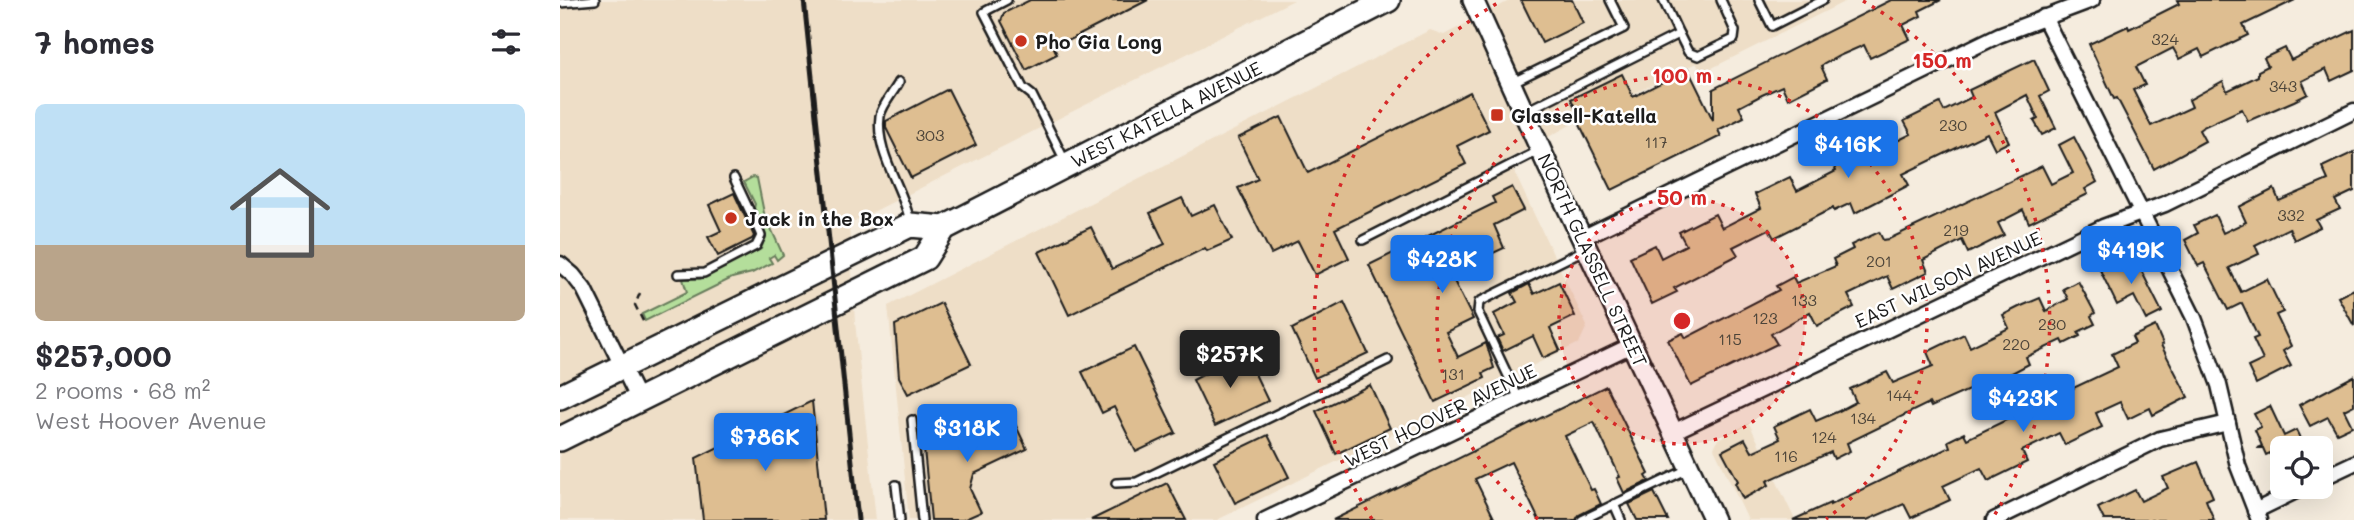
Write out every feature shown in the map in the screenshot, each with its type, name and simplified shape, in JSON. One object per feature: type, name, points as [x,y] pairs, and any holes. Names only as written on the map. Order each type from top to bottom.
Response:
[{"type":"main road","name":"WEST KATELLA AVENUE","points":[[944,228],[1388,0]]},
{"type":"main road","name":"NORTH GLASSELL STREET","points":[[1473,0],[1714,520]]},
{"type":"main road","points":[[560,397],[910,225],[944,228],[925,258],[560,439]]},
{"type":"street","points":[[1584,243],[1998,35],[2092,0]]},
{"type":"street","points":[[2044,17],[2194,318],[2219,385],[2238,466],[2257,516],[2285,499]]},
{"type":"street","name":"EAST WILSON AVENUE","points":[[1673,432],[2102,227],[2165,204],[2354,111]]},
{"type":"street","points":[[560,264],[584,289],[639,400]]},
{"type":"street","name":"WEST HOOVER AVENUE","points":[[1265,520],[1632,345]]},
{"type":"street","points":[[1994,520],[2160,439],[2228,423]]},
{"type":"street","points":[[2333,474],[2354,463]]},
{"type":"lane","points":[[560,3],[594,0]]},
{"type":"lane","points":[[1007,0],[984,12],[1023,88],[1032,95],[1067,165]]},
{"type":"lane","points":[[1511,83],[1624,28],[1610,0]]},
{"type":"lane","points":[[1663,0],[1688,52],[1698,56],[1734,38],[1735,31],[1721,0]]},
{"type":"lane","points":[[1759,0],[1772,26],[1823,0]]},
{"type":"lane","points":[[1524,112],[1679,34]]},
{"type":"lane","points":[[899,82],[880,114],[883,154],[906,203],[910,225]]},
{"type":"lane","points":[[1363,240],[1541,150]]},
{"type":"lane","points":[[678,274],[704,273],[757,246],[761,236],[734,178]]},
{"type":"lane","points":[[1519,398],[1478,312],[1479,302],[1584,243]]},
{"type":"lane","points":[[1116,483],[1137,482],[1388,360]]},
{"type":"lane","points":[[912,420],[922,520]]},
{"type":"lane","points":[[1582,520],[1690,468]]},
{"type":"lane","points":[[896,485],[900,520]]},
{"type":"lane","points":[[1614,504],[1621,520]]},
{"type":"path","points":[[640,293],[635,305],[645,325]]},
{"type":"shaded area","points":[[560,0],[1294,0],[849,224],[855,322],[876,520],[560,520]]},
{"type":"shaded area","points":[[1511,0],[1848,0],[1702,73],[1696,63],[1508,159],[1587,326],[1579,343],[1217,520],[909,520],[888,306],[1430,30],[1444,35]]},
{"type":"shaded area","points":[[1749,423],[1795,520],[1748,520],[1714,448],[1718,439]]},
{"type":"green space","points":[[753,177],[757,178],[764,213],[783,255],[777,260],[774,255],[769,258],[772,263],[752,273],[732,278],[645,321],[642,314],[687,292],[683,279],[700,279],[761,249],[763,237],[755,215],[755,204],[744,182]]},
{"type":"building","points":[[1030,0],[1148,0],[1054,48],[1057,54],[1026,70],[1001,21],[1004,13]]},
{"type":"building","points":[[1521,0],[1572,0],[1583,23],[1542,43]]},
{"type":"building","points":[[1891,0],[1941,0],[1919,11],[1921,16],[1903,25],[1910,39],[1870,58],[1864,45],[1839,56],[1821,66],[1827,79],[1788,99],[1782,86],[1762,95],[1739,107],[1744,117],[1718,130],[1721,136],[1612,190],[1579,123],[1582,122],[1571,99],[1622,74],[1633,97],[1688,69],[1713,120],[1713,89]]},
{"type":"building","points":[[2177,0],[2295,0],[2243,25],[2248,35],[2203,57],[2199,49],[2179,59],[2173,48],[2136,67],[2145,85],[2133,90],[2151,126],[2192,107],[2189,100],[2223,81],[2227,91],[2258,76],[2258,71],[2268,66],[2264,58],[2285,48],[2291,60],[2354,30],[2354,70],[2331,81],[2326,69],[2302,81],[2308,94],[2294,101],[2248,121],[2242,109],[2203,127],[2199,130],[2205,141],[2154,169],[2117,98],[2114,99],[2089,44],[2128,26],[2129,29],[2179,4]]},
{"type":"building","points":[[2034,59],[2049,91],[2040,96],[2056,128],[2042,135],[2034,121],[2038,119],[2027,95],[1995,112],[2009,142],[1995,149],[1987,133],[1903,174],[1909,185],[1855,213],[1851,203],[1834,211],[1833,208],[1774,238],[1769,229],[1733,247],[1738,255],[1674,288],[1677,292],[1652,304],[1630,257],[1655,245],[1661,258],[1686,245],[1679,232],[1715,214],[1722,228],[1761,208],[1755,194],[1790,177],[1797,191],[1836,171],[1830,158],[1865,140],[1871,154],[1911,134],[1904,121],[1940,103],[1944,111],[1972,97],[1969,90]]},
{"type":"building","points":[[948,89],[976,145],[911,178],[886,128],[886,121]]},
{"type":"building","points":[[1470,92],[1489,130],[1457,146],[1466,164],[1335,229],[1349,258],[1315,275],[1298,241],[1271,254],[1238,188],[1258,179],[1238,138],[1281,117],[1308,173]]},
{"type":"building","points":[[2074,137],[2097,182],[2085,189],[2088,194],[2029,223],[2023,210],[1998,223],[2004,235],[1968,253],[1962,240],[1923,260],[1928,272],[1893,289],[1887,276],[1848,295],[1854,307],[1817,326],[1810,312],[1771,334],[1777,344],[1691,386],[1668,340],[1683,333],[1686,338],[1779,290],[1776,286],[1793,277],[1796,283],[1836,266],[1833,259],[1853,249],[1851,245],[1879,232],[1883,240],[1889,239],[2042,166],[2051,184],[2073,173],[2059,145]]},
{"type":"building","points":[[2354,152],[2354,191],[2335,200],[2340,209],[2316,220],[2320,227],[2294,240],[2289,228],[2255,245],[2259,254],[2229,268],[2241,292],[2267,279],[2283,312],[2276,315],[2291,346],[2283,351],[2291,366],[2256,384],[2248,367],[2263,360],[2253,339],[2258,337],[2242,303],[2228,310],[2204,263],[2198,266],[2185,240],[2198,233],[2194,225],[2215,215],[2223,233],[2246,222],[2239,207],[2274,189],[2279,201],[2328,180],[2322,167]]},
{"type":"building","points":[[1512,187],[1524,210],[1494,225],[1504,248],[1450,273],[1473,319],[1446,332],[1458,357],[1486,343],[1494,368],[1483,373],[1485,378],[1435,402],[1369,265],[1495,203],[1492,197]]},
{"type":"building","name":"Jack in the Box","points":[[734,193],[754,236],[718,256],[708,237],[721,231],[709,205]]},
{"type":"building","points":[[1182,198],[1191,216],[1215,205],[1232,240],[1207,251],[1205,248],[1069,315],[1039,252],[1091,227],[1112,269],[1165,244],[1150,213]]},
{"type":"building","points":[[2133,254],[2162,312],[2146,320],[2134,296],[2117,305],[2100,270]]},
{"type":"building","points":[[2078,281],[2095,313],[2091,316],[2095,324],[2078,332],[2080,336],[2064,344],[2062,340],[2026,357],[2029,364],[1974,393],[1971,389],[1931,407],[1929,403],[1847,443],[1850,451],[1834,459],[1831,452],[1767,481],[1769,485],[1743,499],[1735,483],[1738,481],[1722,451],[1745,439],[1752,452],[1780,439],[1774,426],[1810,409],[1816,421],[1839,411],[1856,402],[1850,389],[1887,372],[1893,383],[1933,366],[1927,352],[1964,334],[1970,347],[2009,328],[2003,315],[2019,307],[2040,298],[2046,311],[2068,299],[2063,289]]},
{"type":"building","points":[[1559,282],[1575,316],[1550,328],[1560,350],[1543,358],[1533,336],[1503,351],[1497,338],[1504,335],[1494,314],[1517,302],[1512,293],[1529,284],[1534,294]]},
{"type":"building","points":[[2354,289],[2354,326],[2338,297]]},
{"type":"building","points":[[1344,302],[1368,353],[1315,378],[1292,329]]},
{"type":"building","points":[[941,303],[971,364],[908,394],[899,377],[895,325]]},
{"type":"building","points":[[2155,326],[2163,344],[2161,345],[2188,397],[2153,415],[2150,408],[2128,419],[2120,402],[2096,413],[2102,427],[2065,445],[2059,433],[2022,451],[2027,462],[1988,481],[1981,468],[1943,486],[1950,500],[1911,518],[1904,504],[1867,520],[1793,520],[1950,447],[1948,441],[1964,433],[1967,439],[2027,410],[2023,404],[2044,393],[2048,400],[2118,367],[2112,354],[2135,343],[2132,337]]},
{"type":"building","points":[[1134,347],[1176,433],[1136,452],[1114,407],[1102,413],[1082,372]]},
{"type":"building","points":[[1245,353],[1268,401],[1215,426],[1193,380]]},
{"type":"building","points":[[2354,376],[2354,405],[2344,410],[2352,426],[2337,433],[2328,417],[2310,426],[2299,405]]},
{"type":"building","points":[[1370,385],[1390,428],[1336,454],[1316,411]]},
{"type":"building","points":[[1606,386],[1649,474],[1646,476],[1649,481],[1624,493],[1617,478],[1620,477],[1594,422],[1565,436],[1591,490],[1594,489],[1601,504],[1579,515],[1576,520],[1539,520],[1511,462],[1475,479],[1495,520],[1333,520]]},
{"type":"building","points":[[812,401],[824,520],[703,520],[696,458]]},
{"type":"building","points":[[2270,406],[2284,436],[2270,436],[2270,453],[2266,455],[2263,448],[2257,448],[2262,446],[2255,430],[2261,427],[2254,414]]},
{"type":"building","points":[[1008,409],[1027,449],[974,474],[970,489],[981,512],[963,520],[931,520],[924,449]]},
{"type":"building","points":[[2296,430],[2299,436],[2284,436]]},
{"type":"building","points":[[1268,435],[1289,477],[1235,503],[1214,461]]},
{"type":"building","points":[[2198,462],[2213,497],[2206,500],[2214,520],[2104,520],[2098,508],[2135,490],[2141,501],[2168,488],[2163,477]]},
{"type":"building","points":[[1167,483],[1186,520],[1091,520]]},
{"type":"building","points":[[1654,492],[1668,520],[1637,520],[1629,504]]},
{"type":"railway","points":[[804,0],[858,520]]},
{"type":"place","name":"Pho Gia Long","points":[[1021,41]]},
{"type":"place","name":"Glassell-Katella","points":[[1497,115]]},
{"type":"place","name":"Jack in the Box","points":[[731,218]]}]
